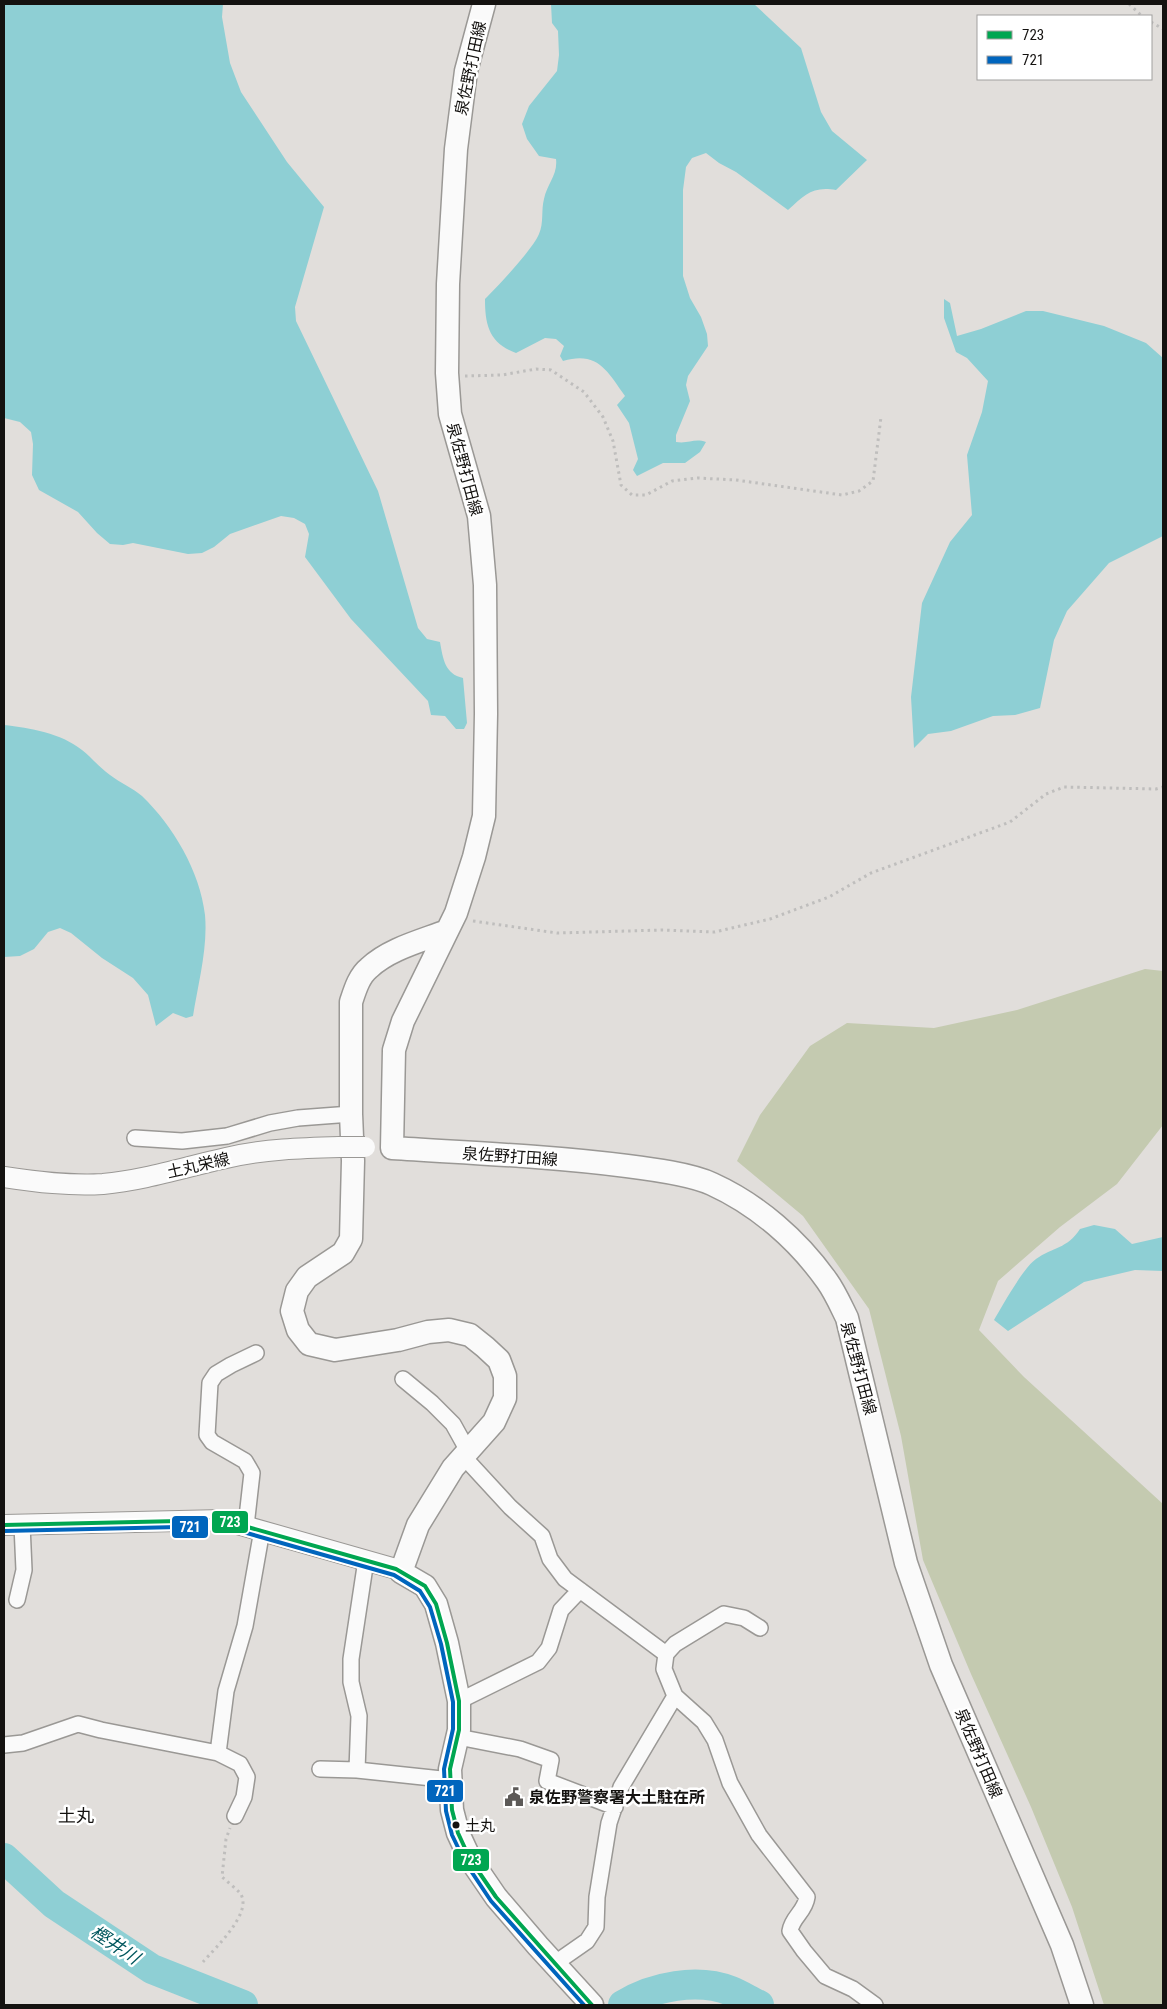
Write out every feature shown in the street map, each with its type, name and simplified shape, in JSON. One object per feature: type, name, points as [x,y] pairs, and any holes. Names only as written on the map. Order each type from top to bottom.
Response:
[{"type":"main road","name":"泉佐野打田線","points":[[484,4],[466,71],[457,140],[448,284],[447,376],[450,414],[479,516],[485,585],[486,714],[484,816],[474,857],[450,925],[403,1020],[394,1050],[392,1148],[589,1161],[658,1170],[710,1183],[740,1198],[773,1222],[800,1248],[828,1282],[847,1318],[906,1563],[941,1665],[1062,1945],[1082,2005]]},
{"type":"main road","points":[[401,1572],[418,1525],[453,1468],[494,1422],[505,1398],[505,1376],[499,1360],[470,1335],[449,1330],[428,1332],[398,1340],[335,1350],[309,1344],[298,1330],[292,1311],[297,1291],[307,1277],[343,1253],[351,1240],[353,1161],[350,1114],[352,1002],[356,986],[368,968],[392,953],[450,925]]},
{"type":"main road","name":"土丸栄線","points":[[4,1177],[45,1184],[103,1184],[153,1176],[228,1157],[292,1148],[392,1148]]},
{"type":"main road","points":[[13,1525],[223,1520],[396,1569],[425,1586],[436,1604],[459,1701],[458,1737],[450,1769],[452,1810],[458,1833],[470,1859],[496,1897],[592,2005]]},
{"type":"street","points":[[135,1138],[191,1140],[227,1136],[270,1123],[298,1118],[350,1114]]},
{"type":"street","points":[[218,1752],[226,1691],[245,1626],[254,1528],[252,1473],[245,1461],[212,1442],[207,1435],[210,1383],[216,1374],[256,1353]]},
{"type":"street","points":[[403,1379],[432,1403],[453,1424],[465,1454],[510,1507],[542,1536],[550,1559],[565,1580],[666,1654]]},
{"type":"street","points":[[13,1525],[24,1570],[17,1600]]},
{"type":"street","points":[[357,1770],[359,1716],[352,1682],[351,1659],[366,1560]]},
{"type":"street","points":[[459,1701],[538,1662],[549,1648],[561,1610],[580,1590]]},
{"type":"street","points":[[760,1628],[744,1618],[724,1614],[675,1644],[666,1654],[664,1669],[675,1696],[704,1722],[715,1740],[730,1783],[759,1835],[807,1898],[806,1906],[791,1924],[790,1931],[825,1976],[853,1989],[875,2005]]},
{"type":"street","points":[[554,1964],[587,1941],[596,1927],[597,1897],[609,1824],[621,1787],[675,1696]]},
{"type":"street","points":[[4,1745],[23,1743],[78,1724],[218,1752],[240,1764],[248,1777],[244,1797],[235,1816]]},
{"type":"street","points":[[458,1737],[520,1749],[551,1760],[547,1781],[615,1807]]},
{"type":"street","points":[[320,1769],[357,1770],[451,1780]]},
{"type":"path","points":[[1129,4],[1141,15]]},
{"type":"path","points":[[1152,23],[1163,29]]},
{"type":"path","points":[[447,376],[502,375],[536,369],[551,370],[584,392],[603,417],[613,441],[621,485],[632,495],[646,495],[672,481],[698,478],[736,480],[842,495],[858,491],[873,480],[881,417]]},
{"type":"path","points":[[450,925],[486,922],[557,933],[661,930],[715,932],[770,919],[829,897],[870,873],[1010,822],[1046,794],[1064,786],[1156,789],[1163,787]]},
{"type":"path","points":[[203,1962],[240,1918],[244,1909],[241,1895],[222,1877],[226,1839],[235,1816]]},
{"type":"green space","points":[[1145,969],[1163,971],[1163,1125],[1117,1184],[1060,1227],[998,1281],[979,1330],[1024,1377],[1163,1504],[1163,2005],[1104,2005],[1072,1907],[1031,1807],[971,1674],[923,1560],[901,1436],[869,1309],[803,1216],[737,1161],[760,1115],[810,1046],[847,1023],[934,1028],[1017,1010]]},
{"type":"water","points":[[4,4],[223,4],[222,17],[230,63],[241,92],[287,162],[324,207],[295,307],[296,321],[378,491],[418,628],[427,639],[440,642],[446,665],[452,673],[463,678],[467,723],[464,729],[456,729],[445,716],[431,715],[428,701],[351,619],[305,557],[309,534],[305,524],[294,518],[281,516],[230,534],[214,547],[202,553],[188,554],[133,543],[123,545],[110,544],[78,512],[39,490],[32,475],[33,444],[31,432],[20,422],[4,418]]},
{"type":"water","points":[[551,4],[754,4],[801,48],[821,112],[832,131],[867,160],[836,190],[821,189],[809,193],[788,210],[736,172],[706,153],[692,158],[686,167],[683,190],[683,276],[690,298],[701,317],[707,334],[708,346],[688,376],[686,385],[690,401],[676,435],[676,442],[706,442],[700,452],[685,463],[663,463],[637,476],[633,470],[638,459],[629,423],[617,405],[625,396],[607,371],[593,361],[585,359],[563,361],[560,356],[564,346],[556,339],[545,338],[516,353],[507,349],[490,332],[486,317],[485,299],[523,258],[539,234],[545,194],[554,175],[556,159],[539,156],[527,139],[522,124],[529,106],[557,71],[559,55],[558,31],[552,23]]},
{"type":"water","points":[[944,299],[950,303],[957,336],[981,329],[1026,311],[1043,311],[1104,326],[1146,343],[1163,358],[1163,536],[1109,563],[1067,611],[1054,640],[1040,708],[1015,715],[993,716],[951,731],[928,734],[914,748],[911,697],[922,603],[950,542],[972,515],[967,455],[982,412],[988,381],[967,358],[956,352],[944,318]]},
{"type":"water","points":[[4,725],[45,732],[74,744],[106,772],[142,796],[174,835],[191,866],[202,898],[205,915],[204,953],[193,1016],[186,1018],[173,1013],[156,1026],[148,995],[133,978],[102,958],[71,933],[60,928],[48,932],[34,949],[20,956],[4,957]]},
{"type":"water","points":[[1094,1225],[1115,1229],[1132,1244],[1163,1237],[1163,1271],[1135,1270],[1084,1282],[1008,1331],[994,1320],[1031,1263],[1042,1255],[1065,1244],[1080,1229]]},
{"type":"waterway","name":"樫井川","points":[[4,1858],[54,1904],[152,1969],[243,2005]]},
{"type":"waterway","name":"樫井川","points":[[623,2005],[648,1993],[676,1986],[690,1985],[718,1987],[759,2005]]},
{"type":"transit line","name":"723","points":[[4,1525],[223,1520],[396,1569],[425,1586],[436,1604],[447,1643],[459,1701],[459,1730],[450,1769],[452,1810],[458,1833],[470,1859],[496,1897],[592,2005]]},
{"type":"transit line","name":"721","points":[[4,1531],[222,1526],[394,1575],[420,1591],[430,1607],[441,1644],[453,1702],[453,1729],[444,1769],[446,1811],[452,1835],[465,1862],[491,1901],[584,2005]]},
{"type":"place","name":"泉佐野警察署大土駐在所","points":[[514,1797]]},
{"type":"place","name":"土丸","points":[[456,1825]]},
{"type":"district","name":"土丸","points":[[76,1816]]}]
